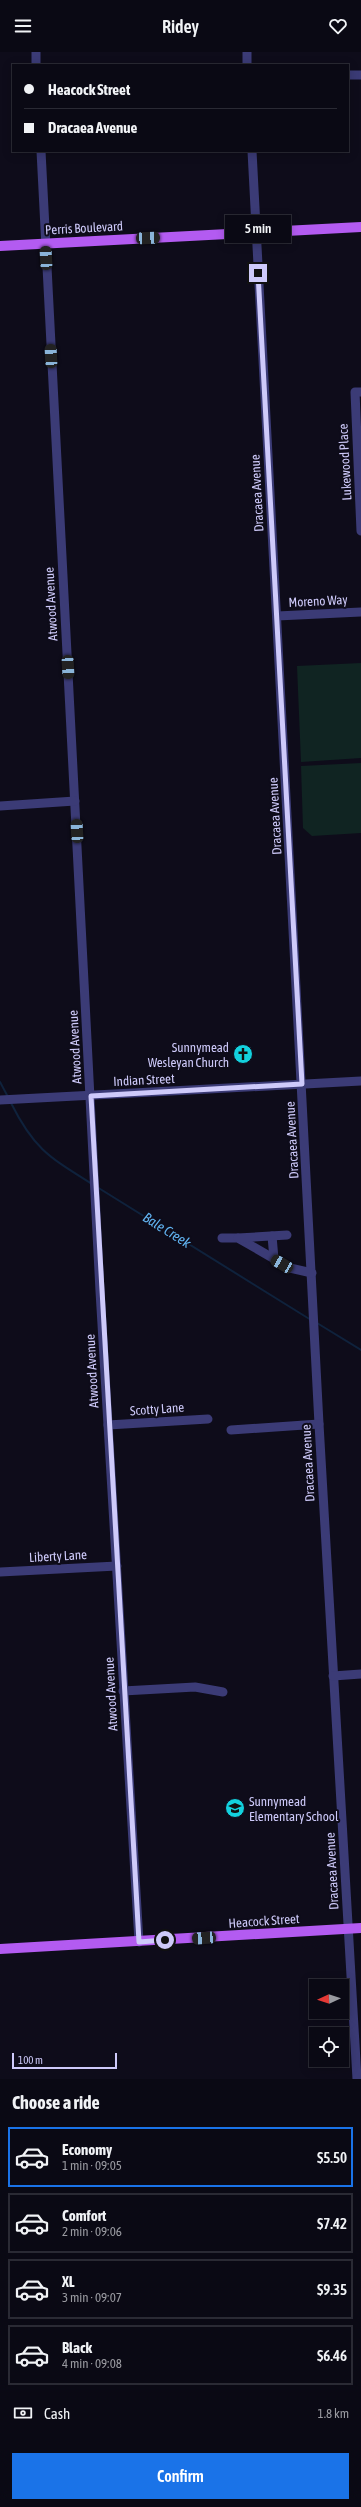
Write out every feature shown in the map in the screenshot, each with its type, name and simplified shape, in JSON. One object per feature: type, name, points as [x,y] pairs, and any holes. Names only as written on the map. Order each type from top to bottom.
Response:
[{"type":"main road","name":"Perris Boulevard","points":[[0,246],[361,227]]},
{"type":"main road","name":"Heacock Street","points":[[0,1949],[361,1928]]},
{"type":"street","points":[[36,52],[36,64]]},
{"type":"street","points":[[247,52],[247,64]]},
{"type":"street","points":[[349,75],[361,75]]},
{"type":"street","name":"Atwood Avenue","points":[[40,152],[108,1425],[139,1942]]},
{"type":"street","name":"Dracaea Avenue","points":[[252,152],[315,1322],[319,1424],[357,2079]]},
{"type":"street","name":"Lukewood Place","points":[[358,392],[361,531]]},
{"type":"street","name":"Moreno Way","points":[[277,616],[361,612]]},
{"type":"street","points":[[0,806],[75,801]]},
{"type":"street","name":"Indian Street","points":[[0,1100],[361,1081]]},
{"type":"street","points":[[222,1238],[288,1235]]},
{"type":"street","points":[[272,1236],[274,1259]]},
{"type":"street","points":[[238,1238],[290,1268],[312,1273]]},
{"type":"street","name":"Scotty Lane","points":[[108,1425],[208,1419]]},
{"type":"street","points":[[231,1430],[319,1424]]},
{"type":"street","name":"Liberty Lane","points":[[0,1572],[117,1566]]},
{"type":"street","points":[[333,1676],[361,1674]]},
{"type":"street","points":[[123,1691],[195,1687],[223,1692]]},
{"type":"green space","points":[[361,663],[361,758],[301,762],[297,666]]},
{"type":"green space","points":[[361,763],[361,833],[312,836],[303,828],[301,766]]},
{"type":"waterway","name":"Bale Creek","points":[[0,1082],[8,1097]]},
{"type":"waterway","name":"Bale Creek","points":[[11,1103],[19,1119],[35,1142],[54,1159],[92,1184]]},
{"type":"waterway","name":"Bale Creek","points":[[97,1187],[311,1320]]},
{"type":"waterway","name":"Bale Creek","points":[[317,1323],[361,1350]]},
{"type":"place","name":"Sunnymead Wesleyan Church","points":[[243,1054]]},
{"type":"place","name":"Sunnymead Elementary School","points":[[235,1808]]},
{"type":"route","points":[[165,1940],[139,1942],[100,1291],[91,1096],[302,1084],[258,273]]}]
